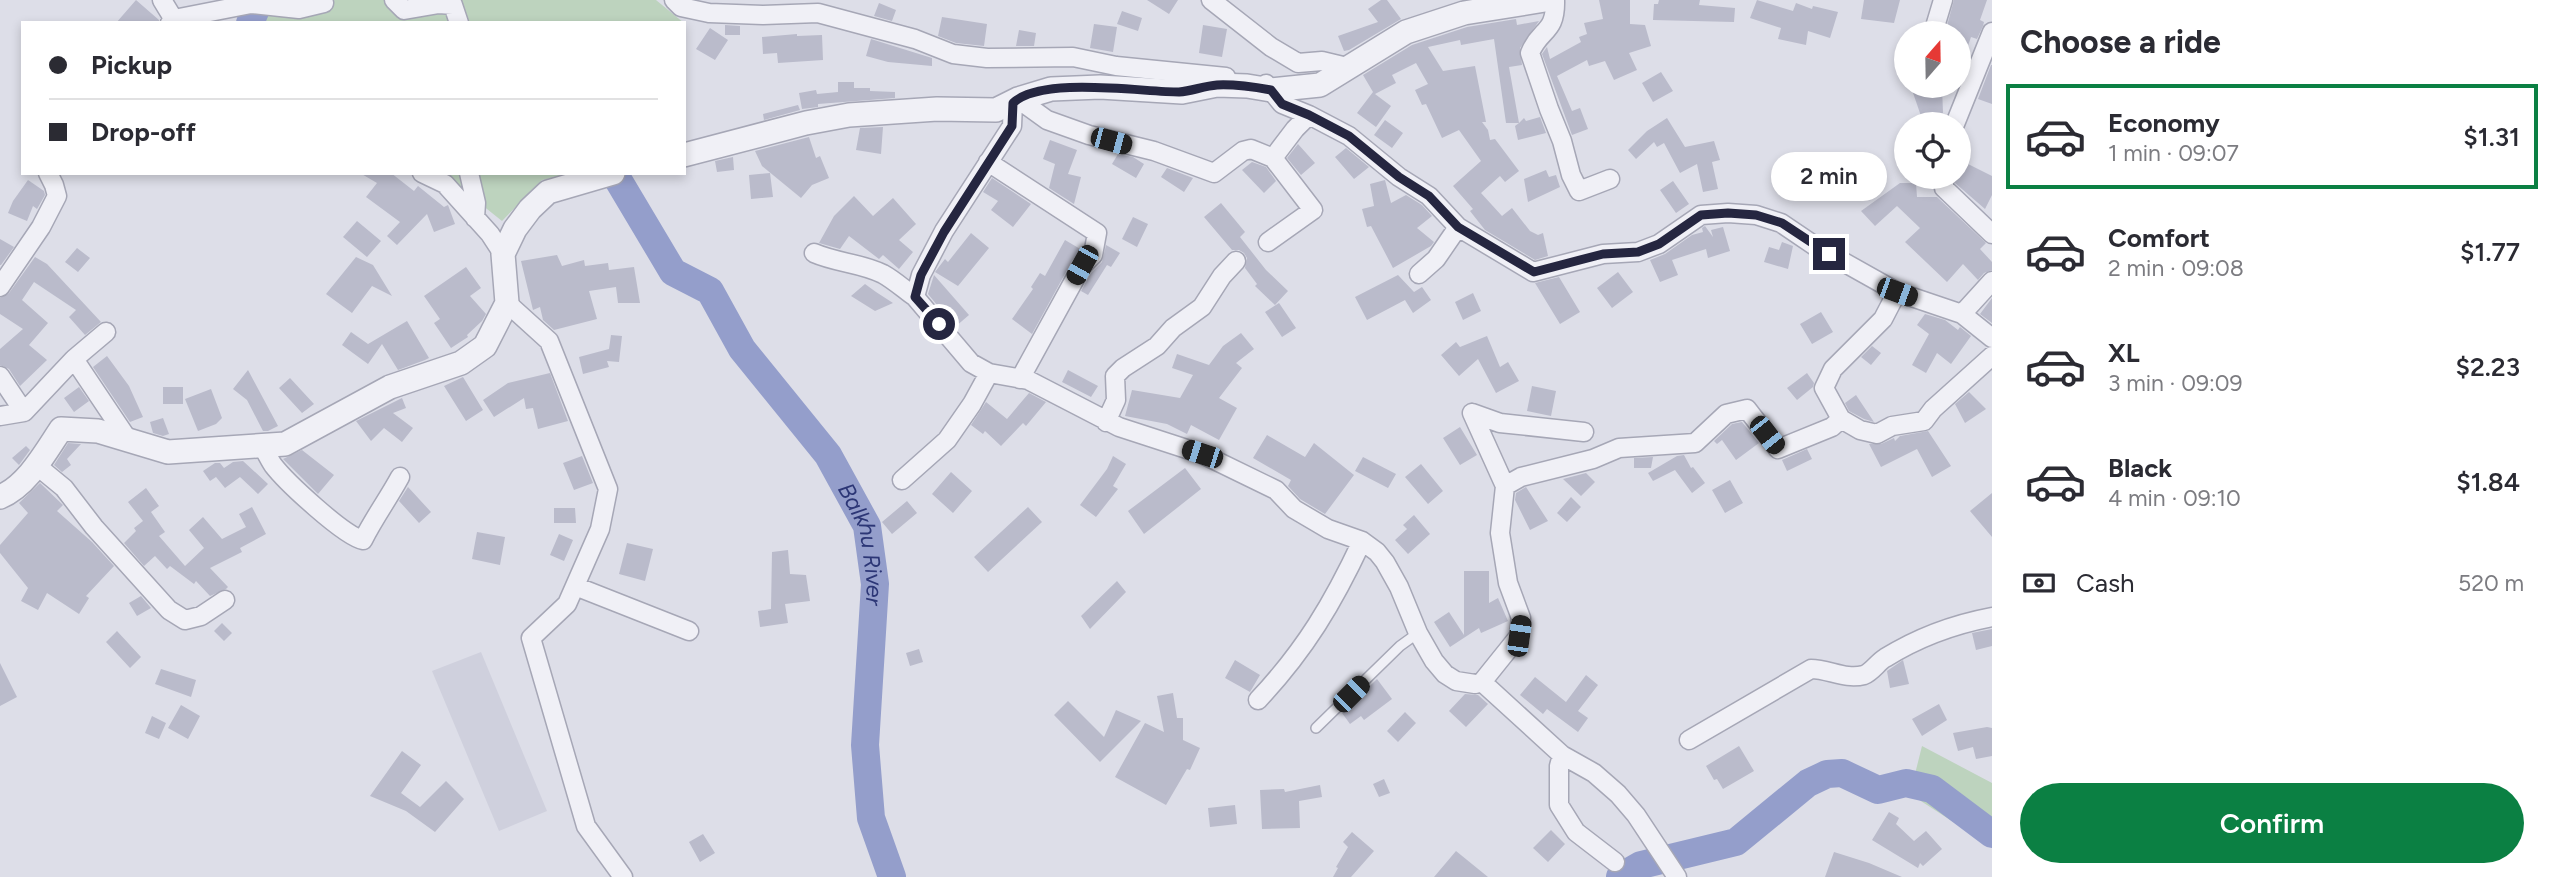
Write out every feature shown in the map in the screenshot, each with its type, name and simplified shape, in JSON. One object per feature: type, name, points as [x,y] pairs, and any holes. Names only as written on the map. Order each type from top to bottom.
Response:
[{"type":"street","points":[[162,0],[174,21],[251,4],[299,9],[324,3]]},
{"type":"street","points":[[394,0],[404,10],[439,4],[453,5],[458,21]]},
{"type":"street","points":[[674,0],[681,7],[709,13],[818,13],[915,39],[953,54],[988,58],[1073,57],[1116,66],[1211,77],[1251,77],[1268,85],[1282,104],[1349,136],[1399,177],[1429,196],[1458,227],[1534,272],[1603,254],[1638,252],[1659,244],[1701,215],[1756,215],[1782,223],[1815,246],[1897,292],[1962,314],[1992,338]]},
{"type":"street","points":[[1211,0],[1271,47],[1298,63],[1322,61],[1347,67]]},
{"type":"street","points":[[686,154],[806,123],[849,115],[924,109],[996,110],[1051,89],[1100,87],[1182,92],[1217,85],[1271,90],[1320,85],[1406,32],[1464,13],[1545,0]]},
{"type":"street","points":[[1555,0],[1552,26],[1533,46],[1531,53],[1562,141],[1571,176],[1579,191],[1610,179]]},
{"type":"street","points":[[1937,21],[1943,0]]},
{"type":"street","points":[[1962,112],[1984,72],[1992,33]]},
{"type":"street","points":[[1016,101],[1047,120],[1089,135],[1154,151],[1214,173],[1243,151],[1251,149],[1273,159],[1313,210],[1268,242]]},
{"type":"street","points":[[915,297],[921,275],[944,232],[1012,126],[1016,101]]},
{"type":"street","points":[[1273,159],[1309,115]]},
{"type":"street","points":[[988,162],[1097,233],[1093,255],[1082,265],[1020,379]]},
{"type":"street","points":[[0,287],[41,227],[57,196],[49,175]]},
{"type":"street","points":[[426,175],[445,184],[503,254]]},
{"type":"street","points":[[469,175],[476,203],[475,218]]},
{"type":"street","points":[[0,496],[11,492],[36,465],[61,429],[98,431],[168,452],[285,444],[390,387],[461,363],[485,346],[507,303],[503,254],[515,229],[530,209],[548,192],[608,175]]},
{"type":"street","points":[[1946,189],[1992,234]]},
{"type":"street","points":[[1419,274],[1436,259],[1458,227]]},
{"type":"street","points":[[814,253],[833,261],[852,263],[883,274],[915,297],[971,363],[989,373],[1028,380],[1106,422],[1202,454],[1276,491],[1294,509],[1328,529],[1362,541],[1385,562],[1399,587],[1418,633],[1445,674],[1457,681],[1482,682],[1562,755],[1594,773],[1618,794],[1636,815],[1677,877]]},
{"type":"street","points":[[1106,422],[1116,400],[1115,376],[1157,346],[1173,328],[1202,307],[1223,275],[1236,261]]},
{"type":"street","points":[[1962,314],[1992,281]]},
{"type":"street","points":[[1897,292],[1883,319],[1833,369],[1824,388],[1841,419],[1860,430],[1877,434],[1892,426],[1924,421],[1992,356]]},
{"type":"street","points":[[507,303],[549,341],[608,489],[600,529],[567,604],[531,638],[586,826],[623,877]]},
{"type":"street","points":[[0,416],[24,412],[74,359],[106,332]]},
{"type":"street","points":[[74,359],[129,442]]},
{"type":"street","points":[[902,480],[947,440],[989,373]]},
{"type":"street","points":[[0,376],[24,412]]},
{"type":"street","points":[[1505,486],[1521,477],[1593,458],[1619,447],[1695,443],[1726,414],[1747,408],[1778,449],[1832,426],[1841,419]]},
{"type":"street","points":[[1482,682],[1519,636],[1521,618],[1508,583],[1500,533],[1505,486],[1472,413],[1500,423],[1584,432]]},
{"type":"street","points":[[262,446],[274,467],[318,509],[355,538],[363,540],[400,477]]},
{"type":"street","points":[[36,465],[64,488],[94,527],[169,610],[185,620],[201,616],[225,600]]},
{"type":"street","points":[[1258,700],[1282,675],[1323,619],[1362,541]]},
{"type":"street","points":[[575,586],[689,631]]},
{"type":"street","points":[[1689,740],[1811,669],[1824,669],[1836,676],[1866,674],[1885,658],[1933,635],[1964,622],[1992,617]]},
{"type":"street","points":[[1562,755],[1559,766],[1559,805],[1576,832],[1615,862]]},
{"type":"lane","points":[[1316,728],[1400,646],[1418,633]]},
{"type":"shaded area","points":[[481,652],[547,811],[499,831],[432,671]]},
{"type":"green space","points":[[278,0],[656,0],[682,21],[264,21]]},
{"type":"green space","points":[[444,175],[565,175],[542,180],[502,221]]},
{"type":"green space","points":[[1922,746],[1992,783],[1992,847],[1910,794]]},
{"type":"building","points":[[136,0],[159,20],[159,21],[118,21]]},
{"type":"building","points":[[1147,0],[1178,0],[1169,14]]},
{"type":"building","points":[[1381,0],[1387,0],[1401,19],[1344,51],[1338,36],[1378,22],[1368,9]]},
{"type":"building","points":[[1599,0],[1630,0],[1630,24],[1645,25],[1651,46],[1629,53],[1637,70],[1614,80],[1605,61],[1589,66],[1587,60],[1557,76],[1572,111],[1580,108],[1588,129],[1572,135],[1542,54],[1547,47],[1550,59],[1581,42],[1579,37],[1587,34],[1584,23],[1603,19]]},
{"type":"building","points":[[1659,0],[1700,0],[1699,5],[1735,8],[1734,22],[1653,20],[1654,4],[1658,4]]},
{"type":"building","points":[[1757,0],[1793,11],[1796,3],[1812,9],[1813,6],[1838,12],[1830,38],[1808,31],[1806,45],[1778,39],[1781,28],[1750,18]]},
{"type":"building","points":[[1864,0],[1900,0],[1894,23],[1861,19]]},
{"type":"building","points":[[1954,0],[1987,0],[1980,20],[1984,22],[1983,26],[1977,39],[1971,37],[1971,21],[1948,21]]},
{"type":"building","points":[[879,3],[896,10],[892,21],[874,16]]},
{"type":"building","points":[[1122,11],[1142,18],[1138,31],[1117,24]]},
{"type":"building","points":[[942,17],[987,24],[984,46],[956,43],[938,36]]},
{"type":"building","points":[[1516,19],[1517,25],[1539,21],[1520,48],[1522,65],[1509,67],[1519,123],[1506,123],[1494,39],[1461,45],[1460,40],[1428,47],[1443,71],[1475,66],[1486,122],[1482,122],[1488,130],[1490,140],[1495,139],[1519,171],[1505,182],[1500,176],[1481,193],[1502,216],[1512,208],[1530,231],[1538,235],[1543,233],[1548,256],[1535,260],[1485,230],[1470,211],[1473,209],[1453,186],[1481,161],[1459,130],[1442,138],[1426,104],[1422,105],[1415,90],[1428,84],[1416,63],[1392,75],[1396,83],[1375,94],[1391,106],[1376,127],[1357,113],[1373,92],[1363,75],[1412,45],[1467,27]]},
{"type":"building","points":[[1094,24],[1117,27],[1113,52],[1090,48]]},
{"type":"building","points":[[725,25],[740,26],[740,35],[725,35]]},
{"type":"building","points":[[1203,25],[1227,29],[1222,57],[1199,53]]},
{"type":"building","points":[[710,28],[728,40],[715,60],[696,49]]},
{"type":"building","points":[[1019,30],[1036,33],[1034,46],[1016,46]]},
{"type":"building","points":[[822,35],[823,60],[778,63],[777,53],[763,54],[762,37]]},
{"type":"building","points":[[871,39],[932,58],[932,66],[888,62],[866,56]]},
{"type":"building","points":[[1992,65],[1992,104],[1978,99]]},
{"type":"building","points":[[1661,72],[1673,91],[1653,102],[1642,83]]},
{"type":"building","points":[[838,82],[854,82],[854,88],[870,88],[870,91],[895,92],[895,98],[818,104],[818,107],[802,109],[799,93],[816,90],[817,94],[838,92]]},
{"type":"building","points":[[1915,98],[1942,98],[1943,112],[1920,112]]},
{"type":"building","points":[[798,105],[800,110],[764,120],[763,114]]},
{"type":"building","points":[[1540,117],[1546,133],[1518,140],[1515,126],[1524,118],[1526,121]]},
{"type":"building","points":[[1667,118],[1685,147],[1714,141],[1720,160],[1712,162],[1718,189],[1703,192],[1697,164],[1680,173],[1664,143],[1657,147],[1654,142],[1636,159],[1628,150],[1647,131]]},
{"type":"building","points":[[1385,120],[1403,133],[1392,148],[1374,135]]},
{"type":"building","points":[[883,127],[881,154],[856,150],[860,128]]},
{"type":"building","points":[[809,137],[816,158],[820,156],[829,178],[812,185],[801,198],[762,166],[755,151]]},
{"type":"building","points":[[1050,140],[1077,150],[1068,174],[1081,177],[1074,204],[1049,188],[1055,164],[1043,159]]},
{"type":"building","points":[[1298,144],[1315,163],[1301,175],[1287,158]]},
{"type":"building","points":[[1346,148],[1369,167],[1354,179],[1335,157]]},
{"type":"building","points":[[1118,154],[1133,157],[1144,164],[1136,178],[1112,164]]},
{"type":"building","points":[[733,157],[734,170],[717,172],[715,161]]},
{"type":"building","points":[[1252,162],[1266,167],[1276,181],[1264,193],[1242,170]]},
{"type":"building","points":[[1971,166],[1992,176],[1992,195],[1985,209],[1962,189],[1971,189]]},
{"type":"building","points":[[1167,168],[1193,178],[1184,192],[1161,177]]},
{"type":"building","points":[[1546,170],[1549,177],[1556,175],[1560,187],[1528,202],[1524,179]]},
{"type":"building","points":[[770,173],[773,197],[751,199],[749,175]]},
{"type":"building","points":[[363,175],[394,175],[414,191],[418,186],[444,207],[448,205],[455,224],[434,232],[427,214],[397,245],[387,236],[400,222],[366,197],[377,183]]},
{"type":"building","points":[[992,178],[1031,204],[1013,227],[991,210],[998,201],[983,192]]},
{"type":"building","points":[[28,180],[44,191],[45,195],[37,209],[33,206],[27,221],[8,213]]},
{"type":"building","points":[[1385,180],[1391,203],[1406,195],[1422,205],[1432,216],[1417,228],[1434,242],[1431,246],[1393,268],[1371,226],[1367,227],[1362,209],[1374,206],[1370,184]]},
{"type":"building","points":[[1673,181],[1689,204],[1676,213],[1660,190]]},
{"type":"building","points":[[1894,187],[1916,189],[1917,197],[1937,197],[1986,243],[1980,249],[1992,262],[1992,270],[1984,273],[1978,280],[1963,264],[1947,282],[1905,242],[1920,228],[1897,206],[1875,226],[1861,211]]},
{"type":"building","points":[[854,196],[873,216],[893,198],[916,224],[899,240],[913,252],[899,269],[883,255],[879,259],[849,236],[840,249],[819,243],[834,216]]},
{"type":"building","points":[[1221,203],[1245,232],[1240,237],[1266,270],[1288,291],[1275,305],[1255,286],[1257,284],[1245,268],[1247,258],[1244,253],[1232,250],[1204,217]]},
{"type":"building","points":[[1133,217],[1148,224],[1137,247],[1122,239]]},
{"type":"building","points":[[357,221],[381,241],[367,257],[343,237]]},
{"type":"building","points":[[1705,226],[1713,237],[1711,230],[1723,227],[1730,251],[1708,258],[1706,249],[1672,260],[1678,275],[1660,282],[1650,260],[1665,254],[1692,235],[1703,232],[1702,228]]},
{"type":"building","points":[[971,233],[989,248],[958,286],[935,272],[945,259],[948,262]]},
{"type":"building","points":[[0,239],[14,247],[1,265],[0,265]]},
{"type":"building","points":[[1065,240],[1082,250],[1072,261],[1032,334],[1012,319],[1033,289],[1031,287],[1040,273],[1045,276]]},
{"type":"building","points":[[1782,242],[1793,246],[1788,269],[1764,262],[1769,247],[1779,250]]},
{"type":"building","points":[[1106,245],[1120,253],[1111,267],[1107,265],[1088,295],[1081,291],[1091,273],[1102,262]]},
{"type":"building","points":[[77,248],[90,258],[78,272],[65,262]]},
{"type":"building","points":[[557,255],[562,266],[584,260],[585,266],[608,263],[609,270],[634,267],[640,303],[618,303],[616,287],[589,291],[597,319],[554,330],[543,320],[540,307],[533,310],[521,261]]},
{"type":"building","points":[[35,257],[47,264],[101,322],[85,335],[69,317],[76,310],[34,282],[22,300],[48,323],[29,345],[47,360],[20,386],[9,369],[0,365],[0,349],[23,329],[0,314],[0,298],[9,293]]},
{"type":"building","points":[[356,257],[373,265],[392,296],[372,286],[352,313],[326,294]]},
{"type":"building","points":[[466,267],[481,288],[470,296],[486,314],[468,337],[451,348],[434,323],[440,319],[424,296]]},
{"type":"building","points":[[1618,272],[1633,292],[1612,308],[1597,288]]},
{"type":"building","points":[[934,275],[969,315],[955,327],[928,294]]},
{"type":"building","points":[[1398,275],[1414,292],[1422,287],[1431,300],[1413,313],[1405,300],[1367,320],[1355,297]]},
{"type":"building","points":[[1559,277],[1580,312],[1560,324],[1535,283]]},
{"type":"building","points":[[865,284],[893,303],[875,311],[851,296]]},
{"type":"building","points":[[1473,293],[1481,311],[1463,320],[1455,302]]},
{"type":"building","points":[[1992,298],[1992,323],[1980,314]]},
{"type":"building","points":[[1279,303],[1296,328],[1282,337],[1265,312]]},
{"type":"building","points":[[1821,312],[1833,332],[1812,344],[1800,324]]},
{"type":"building","points":[[1925,314],[1945,320],[1958,330],[1960,327],[1971,336],[1951,364],[1937,353],[1926,373],[1912,365],[1929,334],[1917,325]]},
{"type":"building","points":[[407,321],[429,358],[398,370],[382,344],[368,364],[342,345],[351,332],[368,344]]},
{"type":"building","points":[[1241,333],[1254,349],[1236,363],[1242,368],[1219,398],[1237,408],[1219,440],[1191,425],[1187,434],[1167,424],[1125,416],[1132,390],[1180,398],[1193,375],[1172,368],[1177,354],[1209,365],[1223,346]]},
{"type":"building","points":[[611,335],[622,336],[619,362],[607,361],[609,367],[583,374],[579,357],[609,349]]},
{"type":"building","points":[[1487,336],[1500,367],[1508,362],[1519,381],[1496,393],[1478,359],[1459,376],[1441,355],[1456,342],[1460,347]]},
{"type":"building","points":[[1872,346],[1881,353],[1871,365],[1861,357]]},
{"type":"building","points":[[107,356],[129,386],[143,417],[130,422],[93,367]]},
{"type":"building","points":[[248,370],[278,426],[268,431],[263,431],[247,400],[233,389]]},
{"type":"building","points":[[1068,370],[1098,386],[1091,397],[1062,382]]},
{"type":"building","points":[[550,373],[568,421],[538,429],[533,408],[526,409],[524,398],[494,417],[483,400],[508,383]]},
{"type":"building","points":[[1807,373],[1814,383],[1813,387],[1797,400],[1787,388]]},
{"type":"building","points":[[463,377],[483,410],[466,421],[444,386]]},
{"type":"building","points":[[290,378],[314,404],[302,413],[279,388]]},
{"type":"building","points":[[1532,386],[1556,391],[1551,416],[1527,411]]},
{"type":"building","points":[[79,387],[89,401],[74,412],[64,398]]},
{"type":"building","points":[[163,387],[183,387],[183,404],[163,404]]},
{"type":"building","points":[[211,389],[222,418],[216,424],[198,431],[185,399]]},
{"type":"building","points":[[1969,392],[1986,409],[1965,423],[1955,404]]},
{"type":"building","points":[[1029,393],[1046,402],[1026,426],[1023,423],[1001,446],[985,431],[983,434],[971,425],[986,402],[1007,419]]},
{"type":"building","points":[[1856,395],[1874,422],[1849,411],[1845,403]]},
{"type":"building","points":[[402,398],[406,408],[393,413],[413,428],[402,442],[384,428],[371,441],[356,421]]},
{"type":"building","points":[[163,418],[169,434],[163,436],[153,433],[150,422]]},
{"type":"building","points":[[1742,422],[1759,443],[1736,460],[1722,440],[1717,444],[1714,441],[1732,424]]},
{"type":"building","points":[[1460,427],[1477,455],[1460,465],[1443,438]]},
{"type":"building","points":[[1928,431],[1951,466],[1932,477],[1917,449],[1881,467],[1869,444],[1881,444],[1894,438],[1895,441],[1900,436]]},
{"type":"building","points":[[1267,435],[1305,457],[1314,443],[1354,475],[1325,514],[1300,499],[1288,486],[1291,480],[1253,458]]},
{"type":"building","points":[[68,443],[81,444],[67,459],[71,465],[62,472],[54,465]]},
{"type":"building","points":[[26,446],[30,450],[19,465],[12,458]]},
{"type":"building","points":[[1807,449],[1812,459],[1787,471],[1782,460]]},
{"type":"building","points":[[302,450],[334,475],[318,494],[283,459]]},
{"type":"building","points":[[1684,455],[1691,468],[1693,467],[1705,483],[1692,493],[1675,470],[1653,481],[1648,473],[1677,456]]},
{"type":"building","points":[[582,456],[593,483],[574,490],[563,463]]},
{"type":"building","points":[[1113,456],[1126,464],[1113,486],[1118,489],[1096,517],[1080,505],[1107,469]]},
{"type":"building","points":[[1363,457],[1396,474],[1388,488],[1355,471]]},
{"type":"building","points":[[1653,457],[1651,468],[1634,468],[1634,458]]},
{"type":"building","points":[[243,461],[268,484],[258,494],[240,477],[225,488],[216,477],[210,481],[203,471],[215,463],[220,463],[224,468],[233,462]]},
{"type":"building","points":[[1421,464],[1443,491],[1428,504],[1405,477]]},
{"type":"building","points":[[1185,468],[1201,489],[1144,534],[1128,511]]},
{"type":"building","points":[[951,472],[972,491],[953,513],[932,494]]},
{"type":"building","points":[[1586,473],[1595,482],[1581,496],[1563,479]]},
{"type":"building","points":[[1730,480],[1743,503],[1725,513],[1712,490]]},
{"type":"building","points":[[40,483],[63,505],[57,511],[114,566],[86,596],[89,598],[79,614],[47,593],[38,610],[21,601],[28,588],[0,553],[0,545],[28,513],[19,503]]},
{"type":"building","points":[[408,487],[431,512],[419,523],[399,501]]},
{"type":"building","points":[[1526,487],[1548,521],[1530,530],[1515,500],[1516,493]]},
{"type":"building","points":[[146,488],[159,506],[151,512],[165,532],[159,536],[185,566],[204,548],[189,530],[203,517],[222,539],[246,527],[239,514],[252,507],[266,534],[240,548],[242,552],[210,568],[228,587],[226,589],[210,596],[196,581],[194,584],[170,566],[167,569],[155,556],[144,566],[124,543],[136,531],[134,528],[143,521],[128,502]]},
{"type":"building","points":[[1992,493],[1992,537],[1970,511]]},
{"type":"building","points":[[1571,497],[1581,507],[1567,522],[1557,513]]},
{"type":"building","points":[[907,501],[917,513],[892,534],[882,522]]},
{"type":"building","points":[[1028,507],[1042,522],[988,572],[974,557]]},
{"type":"building","points":[[554,508],[575,508],[576,523],[554,523]]},
{"type":"building","points":[[1414,515],[1430,534],[1408,554],[1395,540],[1407,529],[1403,525]]},
{"type":"building","points":[[477,532],[505,537],[500,565],[472,559]]},
{"type":"building","points":[[559,534],[573,540],[564,561],[550,555]]},
{"type":"building","points":[[627,543],[653,549],[645,581],[619,574]]},
{"type":"building","points":[[788,550],[790,574],[806,575],[810,601],[785,604],[788,623],[760,627],[758,611],[771,609],[772,552]]},
{"type":"building","points":[[1464,571],[1489,571],[1489,603],[1498,598],[1508,621],[1481,633],[1479,628],[1450,647],[1434,622],[1449,612],[1464,635]]},
{"type":"building","points":[[1117,581],[1126,592],[1090,629],[1081,616]]},
{"type":"building","points":[[141,596],[151,608],[137,616],[129,603]]},
{"type":"building","points":[[222,623],[232,633],[224,641],[214,631]]},
{"type":"building","points":[[1992,629],[1992,646],[1976,650],[1972,633]]},
{"type":"building","points":[[117,631],[141,657],[130,668],[106,642]]},
{"type":"building","points":[[919,649],[923,662],[910,666],[906,653]]},
{"type":"building","points":[[1235,660],[1260,675],[1250,692],[1225,678]]},
{"type":"building","points":[[1903,660],[1909,684],[1890,688],[1887,671]]},
{"type":"building","points":[[0,663],[17,697],[0,706]]},
{"type":"building","points":[[161,669],[196,680],[191,697],[155,684]]},
{"type":"building","points":[[1586,675],[1598,685],[1578,711],[1588,718],[1578,732],[1547,709],[1543,714],[1520,695],[1535,677],[1566,702]]},
{"type":"building","points":[[1377,679],[1392,699],[1364,720],[1361,716],[1350,724],[1342,713]]},
{"type":"building","points":[[1173,693],[1177,718],[1183,718],[1183,740],[1200,748],[1190,770],[1187,769],[1166,805],[1115,777],[1145,723],[1164,732],[1157,696]]},
{"type":"building","points":[[1465,694],[1478,695],[1488,704],[1466,727],[1449,711]]},
{"type":"building","points":[[1068,701],[1104,737],[1116,710],[1141,721],[1100,762],[1054,715]]},
{"type":"building","points":[[1939,704],[1947,720],[1922,736],[1912,719]]},
{"type":"building","points":[[181,705],[200,716],[188,739],[168,728]]},
{"type":"building","points":[[1405,712],[1416,723],[1398,742],[1387,731]]},
{"type":"building","points":[[152,716],[166,723],[159,739],[145,733]]},
{"type":"building","points":[[1992,728],[1992,756],[1976,759],[1973,747],[1958,751],[1953,733]]},
{"type":"building","points":[[1739,746],[1754,771],[1723,789],[1706,766]]},
{"type":"building","points":[[402,751],[421,765],[401,793],[420,807],[446,781],[464,799],[435,832],[406,811],[370,796]]},
{"type":"building","points":[[1384,779],[1390,793],[1379,797],[1373,784]]},
{"type":"building","points":[[1320,785],[1322,797],[1299,801],[1300,828],[1262,829],[1260,790],[1284,789],[1285,792]]},
{"type":"building","points":[[1235,805],[1237,824],[1210,827],[1208,808]]},
{"type":"building","points":[[1889,812],[1899,818],[1896,824],[1914,841],[1926,831],[1942,849],[1923,866],[1920,863],[1918,868],[1872,840]]},
{"type":"building","points":[[1551,830],[1565,844],[1548,862],[1533,848]]},
{"type":"building","points":[[1352,832],[1374,851],[1351,877],[1333,877],[1348,847],[1343,842]]},
{"type":"building","points":[[703,834],[715,853],[700,862],[689,842]]},
{"type":"building","points":[[1456,851],[1488,877],[1434,877]]},
{"type":"building","points":[[1834,852],[1869,863],[1902,877],[1825,877]]},
{"type":"waterway","points":[[251,21],[260,0]]},
{"type":"waterway","name":"Balkhu River","points":[[615,175],[673,272],[710,291],[742,349],[828,455],[867,526],[875,584],[865,745],[871,818],[892,877]]},
{"type":"waterway","name":"Balkhu River","points":[[1620,877],[1641,865],[1736,842],[1808,783],[1827,774],[1842,773],[1878,790],[1906,783],[1932,789],[1992,834]]},
{"type":"route","points":[[939,324],[915,297],[921,275],[944,232],[1012,126],[1013,103],[1051,89],[1100,87],[1182,92],[1217,85],[1271,90],[1282,104],[1292,110],[1309,115],[1349,136],[1399,177],[1429,196],[1458,227],[1534,272],[1603,254],[1638,252],[1659,244],[1701,215],[1728,213],[1756,215],[1782,223],[1829,254]]}]
